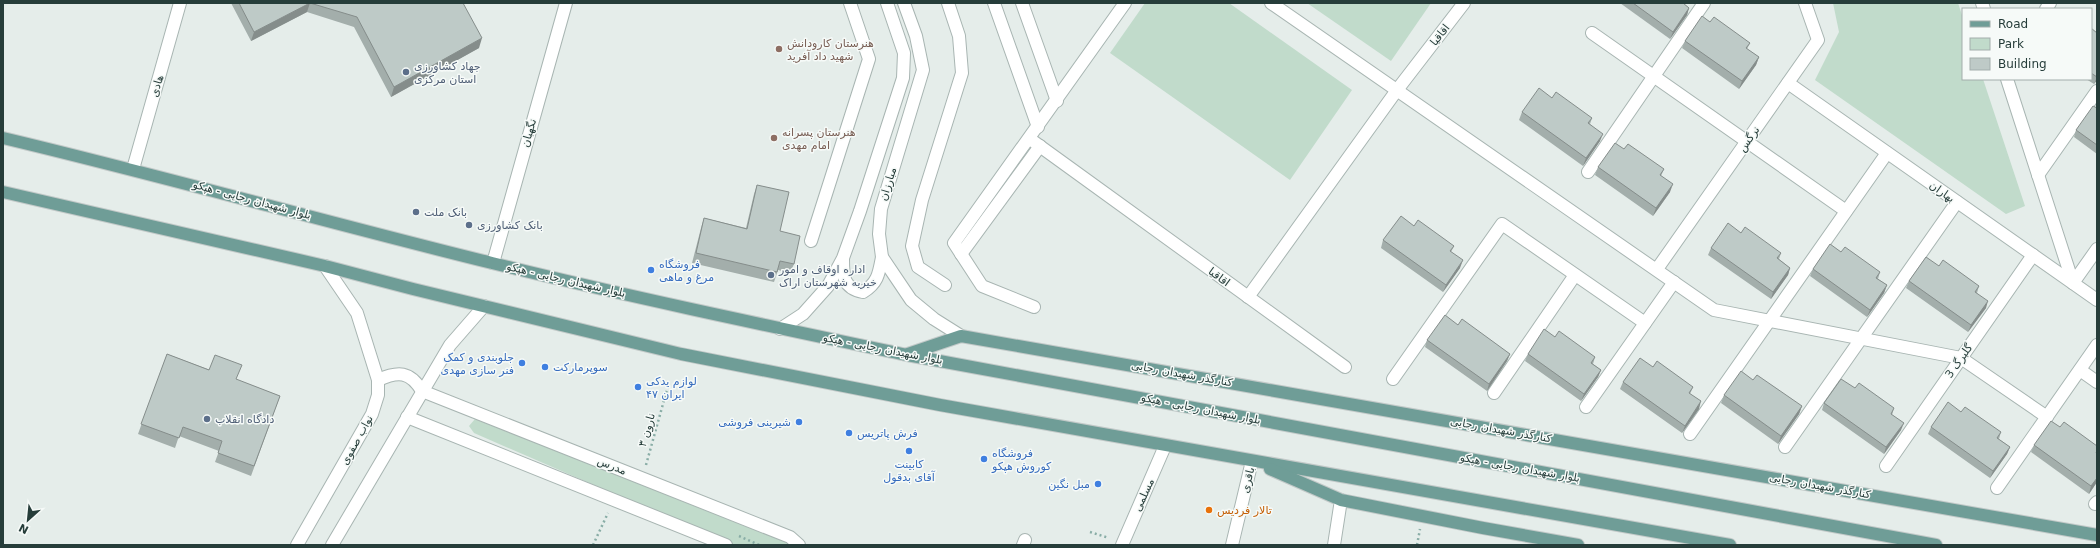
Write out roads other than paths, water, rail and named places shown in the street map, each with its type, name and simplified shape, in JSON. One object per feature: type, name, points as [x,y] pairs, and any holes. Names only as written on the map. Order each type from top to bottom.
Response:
[{"type":"main road","name":"بلوار شهیدان رجایی - هپکو","points":[[3,138],[133,169],[493,263],[780,329],[907,355],[1936,545]]},
{"type":"main road","points":[[3,192],[325,266],[681,354],[940,405],[1165,446],[1730,545]]},
{"type":"main road","name":"کنارگذر شهیدان رجایی","points":[[907,355],[961,336],[2097,535]]},
{"type":"main road","points":[[1252,461],[1341,500],[1572,544]]},
{"type":"street","name":"هادی","points":[[133,169],[180,3]]},
{"type":"street","name":"نگهبان","points":[[493,263],[566,3]]},
{"type":"street","points":[[811,241],[869,59],[850,3]]},
{"type":"street","name":"مبارزان","points":[[780,329],[803,314],[828,286],[843,258],[860,211],[903,78],[904,53],[887,3]]},
{"type":"street","name":"مبارزان","points":[[904,3],[916,36],[923,70],[881,208],[879,234],[882,257],[911,300],[934,319],[961,336]]},
{"type":"street","points":[[945,285],[918,267],[912,246],[922,200],[962,73],[959,36],[948,3]]},
{"type":"street","points":[[994,3],[1038,127]]},
{"type":"street","points":[[1022,3],[1057,101]]},
{"type":"street","points":[[1034,307],[982,286],[954,243],[1030,139],[1125,3]]},
{"type":"street","points":[[1271,3],[1714,310],[1961,358],[2047,417]]},
{"type":"street","name":"اقاقیا","points":[[1030,139],[1248,297],[1397,90],[1464,3]]},
{"type":"street","points":[[1588,172],[1704,3]]},
{"type":"street","name":"نرگس","points":[[1657,270],[1818,40],[1805,3]]},
{"type":"street","points":[[1592,33],[1846,211]]},
{"type":"street","points":[[2007,80],[2073,283]]},
{"type":"street","name":"بهاران","points":[[1788,83],[2097,300]]},
{"type":"street","points":[[2038,175],[2097,91]]},
{"type":"street","points":[[961,254],[1040,146]]},
{"type":"street","points":[[1690,434],[1887,153]]},
{"type":"street","points":[[1785,447],[1957,202]]},
{"type":"street","points":[[1393,379],[1502,224],[1645,323]]},
{"type":"street","points":[[2073,283],[2097,249]]},
{"type":"street","name":"گلبرگ 3","points":[[1886,466],[2033,256]]},
{"type":"street","points":[[843,258],[843,275],[846,284],[853,290],[863,292],[873,286],[879,273],[882,257]]},
{"type":"street","name":"نواب صفوی","points":[[297,545],[372,414],[378,395],[378,380],[357,313],[325,266]]},
{"type":"street","points":[[1494,393],[1575,275]]},
{"type":"street","points":[[1586,407],[1674,282]]},
{"type":"street","points":[[1248,297],[1345,367]]},
{"type":"street","points":[[332,545],[422,390],[450,345],[484,306]]},
{"type":"street","points":[[1997,488],[2097,346]]},
{"type":"street","points":[[2080,370],[2097,382]]},
{"type":"street","points":[[378,380],[390,375],[402,374],[412,377],[422,390]]},
{"type":"street","name":"مدرس","points":[[422,390],[790,537],[799,545]]},
{"type":"street","points":[[407,417],[726,545]]},
{"type":"street","name":"مسلمی","points":[[1123,544],[1165,446]]},
{"type":"street","name":"باقری","points":[[1232,545],[1252,461]]},
{"type":"street","points":[[1334,545],[1341,500]]},
{"type":"place","name":"هنرستان کارودانش شهید داد آفرید","points":[[779,49]]},
{"type":"place","name":"جهاد کشاورزی استان مرکزی","points":[[406,72]]},
{"type":"place","name":"هنرستان پسرانه امام مهدی","points":[[774,138]]},
{"type":"place","name":"بانک ملت","points":[[416,212]]},
{"type":"place","name":"بانک کشاورزی","points":[[469,225]]},
{"type":"place","name":"فروشگاه مرغ و ماهی","points":[[651,270]]},
{"type":"place","name":"اداره اوقاف و امور خیریه شهرستان اراک","points":[[771,275]]},
{"type":"place","name":"جلوبندی و کمک فنر سازی مهدی","points":[[522,363]]},
{"type":"place","name":"سوپرمارکت","points":[[545,367]]},
{"type":"place","name":"لوازم یدکی ایران ۴۷","points":[[638,387]]},
{"type":"place","name":"دادگاه انقلاب","points":[[207,419]]},
{"type":"place","name":"شیرینی فروشی","points":[[799,422]]},
{"type":"place","name":"فرش پاتریس","points":[[849,433]]},
{"type":"place","name":"کابینت آقای بدقول","points":[[909,451]]},
{"type":"place","name":"فروشگاه کوروش هپکو","points":[[984,459]]},
{"type":"place","name":"مبل نگین","points":[[1098,484]]},
{"type":"place","name":"تالار فردیس","points":[[1209,510]]}]
